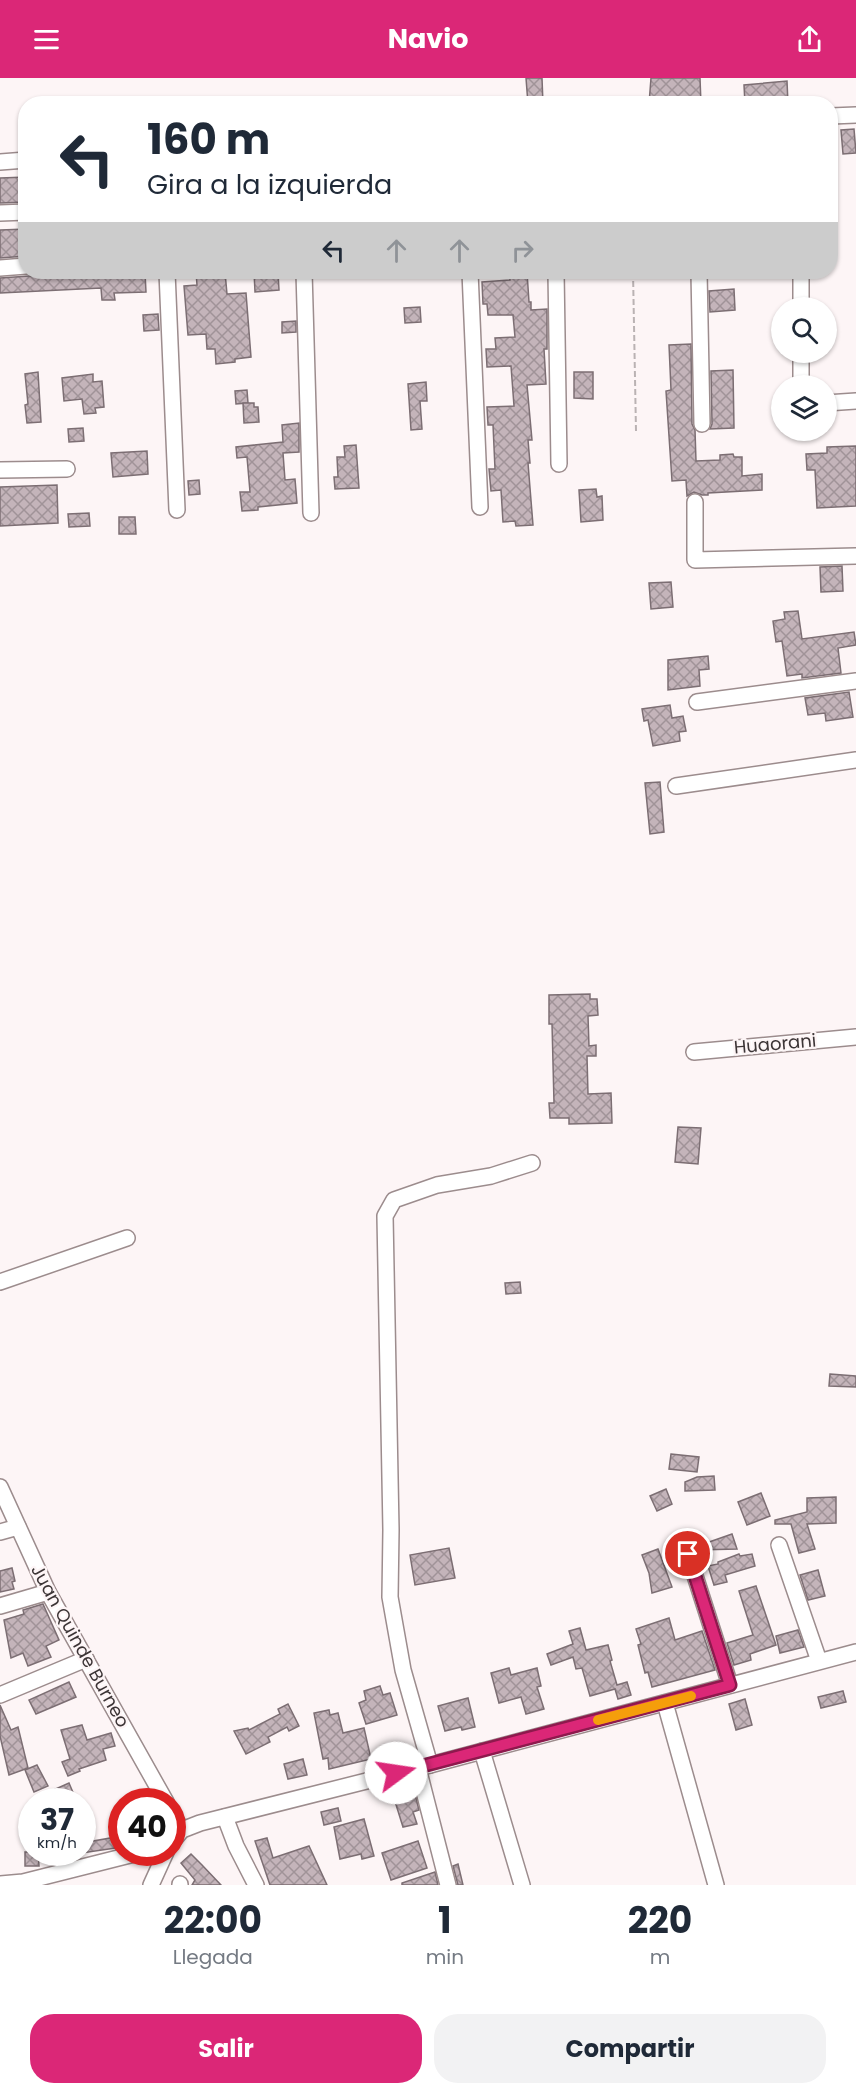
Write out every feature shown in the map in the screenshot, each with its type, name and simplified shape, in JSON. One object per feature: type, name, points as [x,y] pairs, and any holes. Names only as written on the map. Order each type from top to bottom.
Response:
[{"type":"street","points":[[838,116],[856,115]]},
{"type":"street","points":[[0,162],[18,161]]},
{"type":"street","points":[[0,213],[18,212]]},
{"type":"street","points":[[0,268],[18,267]]},
{"type":"street","points":[[167,279],[177,510]]},
{"type":"street","points":[[304,279],[311,513]]},
{"type":"street","points":[[470,279],[480,507]]},
{"type":"street","points":[[556,279],[559,464]]},
{"type":"street","points":[[699,279],[702,424]]},
{"type":"street","points":[[801,279],[801,297]]},
{"type":"street","points":[[837,402],[856,401]]},
{"type":"street","points":[[0,470],[67,469]]},
{"type":"street","points":[[695,502],[694,560],[856,556]]},
{"type":"street","points":[[697,702],[856,681]]},
{"type":"street","points":[[676,786],[856,760]]},
{"type":"street","name":"Huaorani","points":[[694,1052],[856,1037]]},
{"type":"street","points":[[448,1885],[390,1597],[391,1530],[385,1216],[394,1200],[437,1185],[491,1176],[532,1163]]},
{"type":"street","points":[[0,1282],[127,1238]]},
{"type":"street","name":"Juan Quinde Burneo","points":[[0,1487],[48,1592],[158,1788]]},
{"type":"street","points":[[0,1532],[18,1527]]},
{"type":"street","points":[[778,1545],[819,1662]]},
{"type":"street","points":[[688,1554],[730,1685]]},
{"type":"street","points":[[0,1606],[48,1592]]},
{"type":"street","points":[[186,1831],[200,1823],[856,1652]]},
{"type":"street","points":[[0,1695],[86,1659]]},
{"type":"street","points":[[665,1702],[716,1885]]},
{"type":"street","points":[[482,1751],[522,1885]]},
{"type":"street","points":[[225,1817],[236,1846],[256,1885]]},
{"type":"street","points":[[0,1884],[23,1882],[108,1861]]},
{"type":"street","points":[[151,1885],[160,1866]]},
{"type":"path","points":[[633,279],[636,431]]},
{"type":"building","points":[[526,78],[542,78],[543,96],[527,96]]},
{"type":"building","points":[[651,78],[700,78],[701,96],[650,96]]},
{"type":"building","points":[[787,81],[788,96],[745,96],[744,85]]},
{"type":"building","points":[[854,129],[856,153],[843,154],[841,130]]},
{"type":"building","points":[[18,177],[18,202],[0,203],[0,178]]},
{"type":"building","points":[[18,229],[18,257],[0,258],[0,230]]},
{"type":"building","points":[[0,278],[145,279],[146,292],[114,293],[115,300],[102,300],[101,288],[0,293]]},
{"type":"building","points":[[197,279],[226,279],[227,294],[246,293],[251,357],[216,364],[215,349],[207,349],[206,334],[188,335],[184,286],[197,285]]},
{"type":"building","points":[[254,279],[278,279],[279,290],[255,292]]},
{"type":"building","points":[[527,279],[531,310],[547,309],[547,349],[544,349],[546,384],[527,385],[532,440],[528,440],[530,463],[528,463],[533,525],[516,526],[515,521],[503,522],[501,490],[491,491],[489,469],[495,469],[493,425],[488,425],[487,407],[514,406],[511,366],[487,367],[486,349],[496,349],[495,338],[515,337],[513,315],[488,315],[487,304],[483,304],[482,282]]},
{"type":"building","points":[[734,289],[735,310],[710,312],[709,291]]},
{"type":"building","points":[[420,307],[421,322],[405,323],[404,308]]},
{"type":"building","points":[[158,314],[159,330],[144,331],[143,315]]},
{"type":"building","points":[[296,321],[296,332],[282,333],[282,322]]},
{"type":"building","points":[[691,344],[692,424],[695,430],[696,461],[720,460],[720,455],[733,454],[734,457],[742,457],[742,476],[762,474],[762,490],[708,493],[708,495],[694,492],[687,496],[686,480],[672,481],[666,391],[671,390],[669,345]]},
{"type":"building","points":[[733,370],[734,428],[710,429],[712,424],[711,371]]},
{"type":"building","points":[[38,372],[41,422],[27,423],[25,374]]},
{"type":"building","points":[[574,372],[593,372],[593,399],[574,398]]},
{"type":"building","points":[[93,374],[93,382],[102,381],[104,407],[95,408],[96,413],[84,414],[82,399],[64,401],[62,378]]},
{"type":"building","points":[[426,382],[427,401],[420,401],[422,429],[411,430],[408,384]]},
{"type":"building","points":[[247,390],[248,403],[236,404],[235,391]]},
{"type":"building","points":[[243,403],[254,403],[254,407],[258,407],[259,422],[244,423]]},
{"type":"building","points":[[299,423],[299,452],[283,453],[285,480],[295,479],[297,503],[242,511],[240,492],[250,492],[247,457],[237,458],[236,447],[283,442],[282,425]]},
{"type":"building","points":[[83,428],[84,441],[69,442],[68,429]]},
{"type":"building","points":[[356,445],[359,488],[335,489],[334,477],[338,477],[337,457],[345,457],[344,446]]},
{"type":"building","points":[[856,446],[856,506],[817,508],[815,470],[807,470],[806,454],[827,453],[827,447]]},
{"type":"building","points":[[147,451],[148,474],[113,477],[111,453]]},
{"type":"building","points":[[199,480],[200,494],[189,495],[188,481]]},
{"type":"building","points":[[57,485],[58,523],[0,526],[0,487]]},
{"type":"building","points":[[596,489],[597,497],[602,496],[603,520],[581,522],[579,490]]},
{"type":"building","points":[[89,513],[90,526],[69,527],[68,514]]},
{"type":"building","points":[[119,517],[135,517],[136,534],[119,534]]},
{"type":"building","points":[[842,566],[843,591],[821,592],[820,567]]},
{"type":"building","points":[[671,582],[673,607],[651,609],[649,583]]},
{"type":"building","points":[[798,611],[802,639],[854,632],[856,645],[838,648],[841,673],[802,678],[802,674],[787,676],[782,641],[776,642],[773,621],[785,619],[784,612]]},
{"type":"building","points":[[708,656],[709,669],[699,670],[700,686],[668,690],[668,660]]},
{"type":"building","points":[[849,692],[853,717],[826,721],[825,713],[808,715],[805,698]]},
{"type":"building","points":[[670,705],[672,718],[683,716],[686,731],[679,732],[680,741],[653,746],[648,720],[644,721],[642,709]]},
{"type":"building","points":[[660,782],[664,832],[650,834],[645,783]]},
{"type":"building","points":[[590,994],[590,999],[597,999],[598,1015],[588,1016],[589,1046],[596,1045],[596,1056],[587,1056],[588,1094],[611,1093],[612,1123],[569,1124],[569,1118],[550,1118],[549,1103],[554,1103],[549,995]]},
{"type":"building","points":[[678,1127],[701,1128],[698,1164],[675,1162]]},
{"type":"building","points":[[520,1282],[521,1293],[506,1294],[505,1283]]},
{"type":"building","points":[[830,1374],[856,1376],[856,1387],[829,1386]]},
{"type":"building","points":[[671,1454],[699,1457],[697,1472],[669,1469]]},
{"type":"building","points":[[714,1476],[715,1490],[685,1491],[685,1482],[697,1477]]},
{"type":"building","points":[[666,1489],[672,1504],[657,1511],[650,1496]]},
{"type":"building","points":[[761,1493],[770,1516],[747,1525],[738,1502]]},
{"type":"building","points":[[836,1497],[836,1523],[807,1524],[815,1549],[799,1553],[791,1524],[775,1524],[775,1520],[807,1512],[807,1498]]},
{"type":"building","points":[[732,1534],[737,1549],[697,1550],[695,1547]]},
{"type":"building","points":[[449,1548],[455,1578],[415,1585],[410,1555]]},
{"type":"building","points":[[658,1549],[672,1587],[652,1593],[649,1573],[642,1555]]},
{"type":"building","points":[[739,1554],[740,1556],[752,1554],[755,1566],[725,1575],[727,1582],[714,1585],[708,1566]]},
{"type":"building","points":[[12,1568],[14,1589],[0,1592],[0,1571]]},
{"type":"building","points":[[818,1570],[825,1596],[808,1600],[800,1575]]},
{"type":"building","points":[[756,1586],[776,1645],[750,1654],[751,1660],[734,1665],[727,1643],[753,1635],[739,1591]]},
{"type":"building","points":[[43,1604],[59,1640],[46,1646],[51,1657],[28,1666],[23,1653],[11,1658],[4,1620],[24,1614],[23,1610]]},
{"type":"building","points":[[669,1618],[675,1640],[702,1631],[715,1670],[652,1687],[648,1672],[645,1673],[638,1645],[641,1644],[636,1629]]},
{"type":"building","points":[[580,1628],[586,1650],[608,1645],[617,1685],[627,1682],[631,1695],[618,1699],[615,1689],[590,1696],[582,1668],[576,1669],[573,1657],[551,1665],[547,1654],[573,1644],[569,1631]]},
{"type":"building","points":[[798,1630],[804,1647],[780,1653],[776,1636]]},
{"type":"building","points":[[509,1668],[511,1675],[537,1668],[541,1686],[537,1687],[544,1709],[526,1714],[521,1697],[499,1703],[491,1673]]},
{"type":"building","points":[[69,1682],[76,1697],[36,1714],[29,1700]]},
{"type":"building","points":[[380,1686],[383,1695],[390,1693],[397,1715],[366,1724],[359,1703],[366,1700],[364,1691]]},
{"type":"building","points":[[843,1691],[846,1702],[821,1708],[818,1697]]},
{"type":"building","points":[[468,1698],[475,1727],[462,1730],[461,1727],[445,1731],[438,1706]]},
{"type":"building","points":[[745,1699],[752,1725],[736,1730],[729,1704]]},
{"type":"building","points":[[288,1704],[299,1726],[289,1731],[287,1727],[268,1737],[270,1742],[246,1754],[234,1731],[248,1728],[249,1730],[280,1714],[278,1709]]},
{"type":"building","points":[[0,1705],[11,1730],[18,1727],[28,1768],[9,1775],[0,1736]]},
{"type":"building","points":[[329,1710],[330,1715],[338,1713],[343,1733],[364,1728],[371,1759],[329,1769],[328,1758],[323,1759],[314,1713]]},
{"type":"building","points":[[82,1725],[87,1740],[111,1733],[115,1746],[103,1749],[106,1760],[79,1769],[80,1771],[68,1776],[62,1762],[70,1759],[61,1730]]},
{"type":"building","points":[[303,1759],[307,1775],[288,1779],[284,1764]]},
{"type":"building","points":[[37,1765],[48,1786],[32,1788],[25,1770]]},
{"type":"building","points":[[69,1783],[71,1788],[58,1788]]},
{"type":"building","points":[[414,1790],[419,1810],[413,1812],[417,1824],[403,1827],[393,1795]]},
{"type":"building","points":[[338,1808],[341,1821],[324,1825],[321,1812]]},
{"type":"building","points":[[364,1819],[374,1856],[362,1859],[361,1854],[340,1859],[334,1827]]},
{"type":"building","points":[[108,1838],[108,1849],[96,1851],[96,1841]]},
{"type":"building","points":[[267,1838],[273,1858],[309,1846],[327,1885],[270,1885],[255,1841]]},
{"type":"building","points":[[418,1841],[427,1868],[391,1880],[382,1853]]},
{"type":"building","points":[[191,1854],[221,1885],[192,1885],[195,1880],[183,1866],[186,1866],[186,1858]]},
{"type":"building","points":[[458,1864],[463,1885],[458,1885],[453,1866]]},
{"type":"building","points":[[435,1872],[438,1885],[402,1885],[402,1883]]},
{"type":"slow traffic","points":[[598,1720],[691,1696]]},
{"type":"route","points":[[396,1773],[730,1685],[688,1554]]}]
